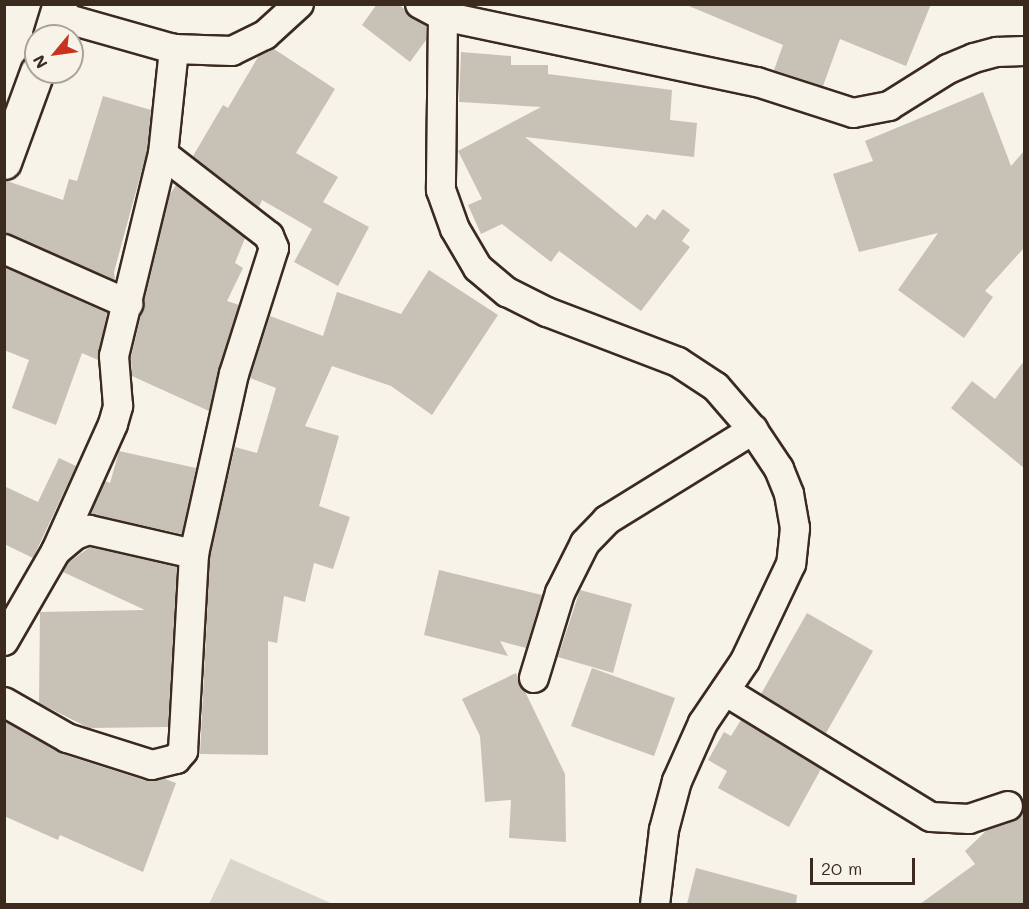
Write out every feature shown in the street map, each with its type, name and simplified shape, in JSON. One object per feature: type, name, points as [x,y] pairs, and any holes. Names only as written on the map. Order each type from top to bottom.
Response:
[{"type":"highway","points":[[4,162],[33,84]]},
{"type":"street","points":[[55,19],[174,50],[232,51],[248,45],[299,4]]},
{"type":"street","points":[[655,904],[664,830],[677,781],[703,723],[745,661],[791,564],[795,528],[789,494],[779,469],[753,430],[716,387],[678,362],[547,312],[507,292],[478,268],[455,229],[441,190],[432,10],[757,82],[853,112],[889,106],[948,69],[974,58],[997,52],[1024,51]]},
{"type":"street","points":[[4,641],[56,551],[113,424],[118,406],[114,356],[163,154],[174,50]]},
{"type":"street","points":[[4,702],[67,738],[152,765],[176,759],[183,751],[185,661],[194,554],[234,374],[274,248],[269,236],[163,154]]},
{"type":"street","points":[[4,249],[128,304]]},
{"type":"street","points":[[534,678],[560,592],[585,543],[607,520],[753,430]]},
{"type":"street","points":[[56,551],[75,535],[89,530],[194,554]]},
{"type":"street","points":[[725,691],[931,817],[969,819],[1008,806]]},
{"type":"shaded area","points":[[231,859],[333,904],[209,904]]},
{"type":"building","points":[[377,4],[398,4],[426,26],[426,40],[410,62],[362,25]]},
{"type":"building","points":[[684,4],[931,4],[906,66],[840,39],[823,86],[774,70],[783,45]]},
{"type":"building","points":[[274,49],[335,89],[296,153],[338,177],[323,202],[369,227],[338,286],[294,262],[312,229],[262,200],[259,207],[193,156],[223,105],[228,108],[258,57]]},
{"type":"building","points":[[461,52],[511,56],[511,65],[548,65],[548,74],[672,90],[670,120],[697,123],[694,157],[525,137],[636,228],[647,214],[655,220],[663,209],[690,230],[682,241],[690,247],[641,311],[559,251],[551,262],[502,224],[481,234],[468,205],[482,199],[458,151],[541,107],[459,102]]},
{"type":"building","points":[[983,92],[1011,166],[1024,151],[1024,248],[985,291],[993,297],[964,338],[898,290],[938,233],[859,252],[833,174],[873,161],[865,141]]},
{"type":"building","points":[[103,96],[151,110],[147,151],[114,272],[115,280],[4,233],[4,180],[63,200],[69,179],[77,181]]},
{"type":"building","points":[[176,185],[245,238],[235,263],[243,268],[227,301],[239,305],[209,411],[132,376],[131,357],[170,194]]},
{"type":"building","points":[[4,267],[107,313],[98,360],[82,353],[56,425],[12,408],[29,360],[4,350]]},
{"type":"building","points":[[429,270],[498,315],[432,415],[391,386],[332,366],[305,426],[339,436],[319,506],[350,517],[333,569],[314,563],[305,602],[284,596],[277,643],[268,641],[268,755],[200,754],[210,556],[235,447],[257,453],[276,388],[250,378],[270,316],[323,336],[337,292],[401,314]]},
{"type":"building","points":[[1024,361],[1024,468],[951,408],[972,381],[995,399]]},
{"type":"building","points":[[119,451],[196,468],[182,534],[91,514],[105,481],[110,483]]},
{"type":"building","points":[[59,458],[76,466],[33,558],[4,544],[4,486],[38,502]]},
{"type":"building","points":[[90,547],[177,567],[168,727],[89,728],[39,703],[40,612],[145,610],[63,572],[69,562]]},
{"type":"building","points":[[439,570],[542,595],[526,648],[500,641],[508,656],[424,635]]},
{"type":"building","points":[[580,590],[632,604],[613,673],[558,657]]},
{"type":"building","points":[[807,613],[873,651],[826,733],[761,694]]},
{"type":"building","points":[[592,668],[675,698],[654,756],[571,726]]},
{"type":"building","points":[[516,673],[565,774],[566,842],[509,838],[511,800],[485,802],[480,736],[462,699]]},
{"type":"building","points":[[741,720],[821,769],[789,827],[718,788],[727,771],[708,760],[724,732],[731,736]]},
{"type":"building","points":[[4,721],[62,754],[147,781],[165,779],[176,783],[143,872],[60,835],[58,840],[4,816]]},
{"type":"building","points":[[1024,801],[1024,904],[920,904],[975,864],[965,851],[987,830],[1020,817]]},
{"type":"building","points":[[696,868],[797,895],[796,904],[687,904]]}]
